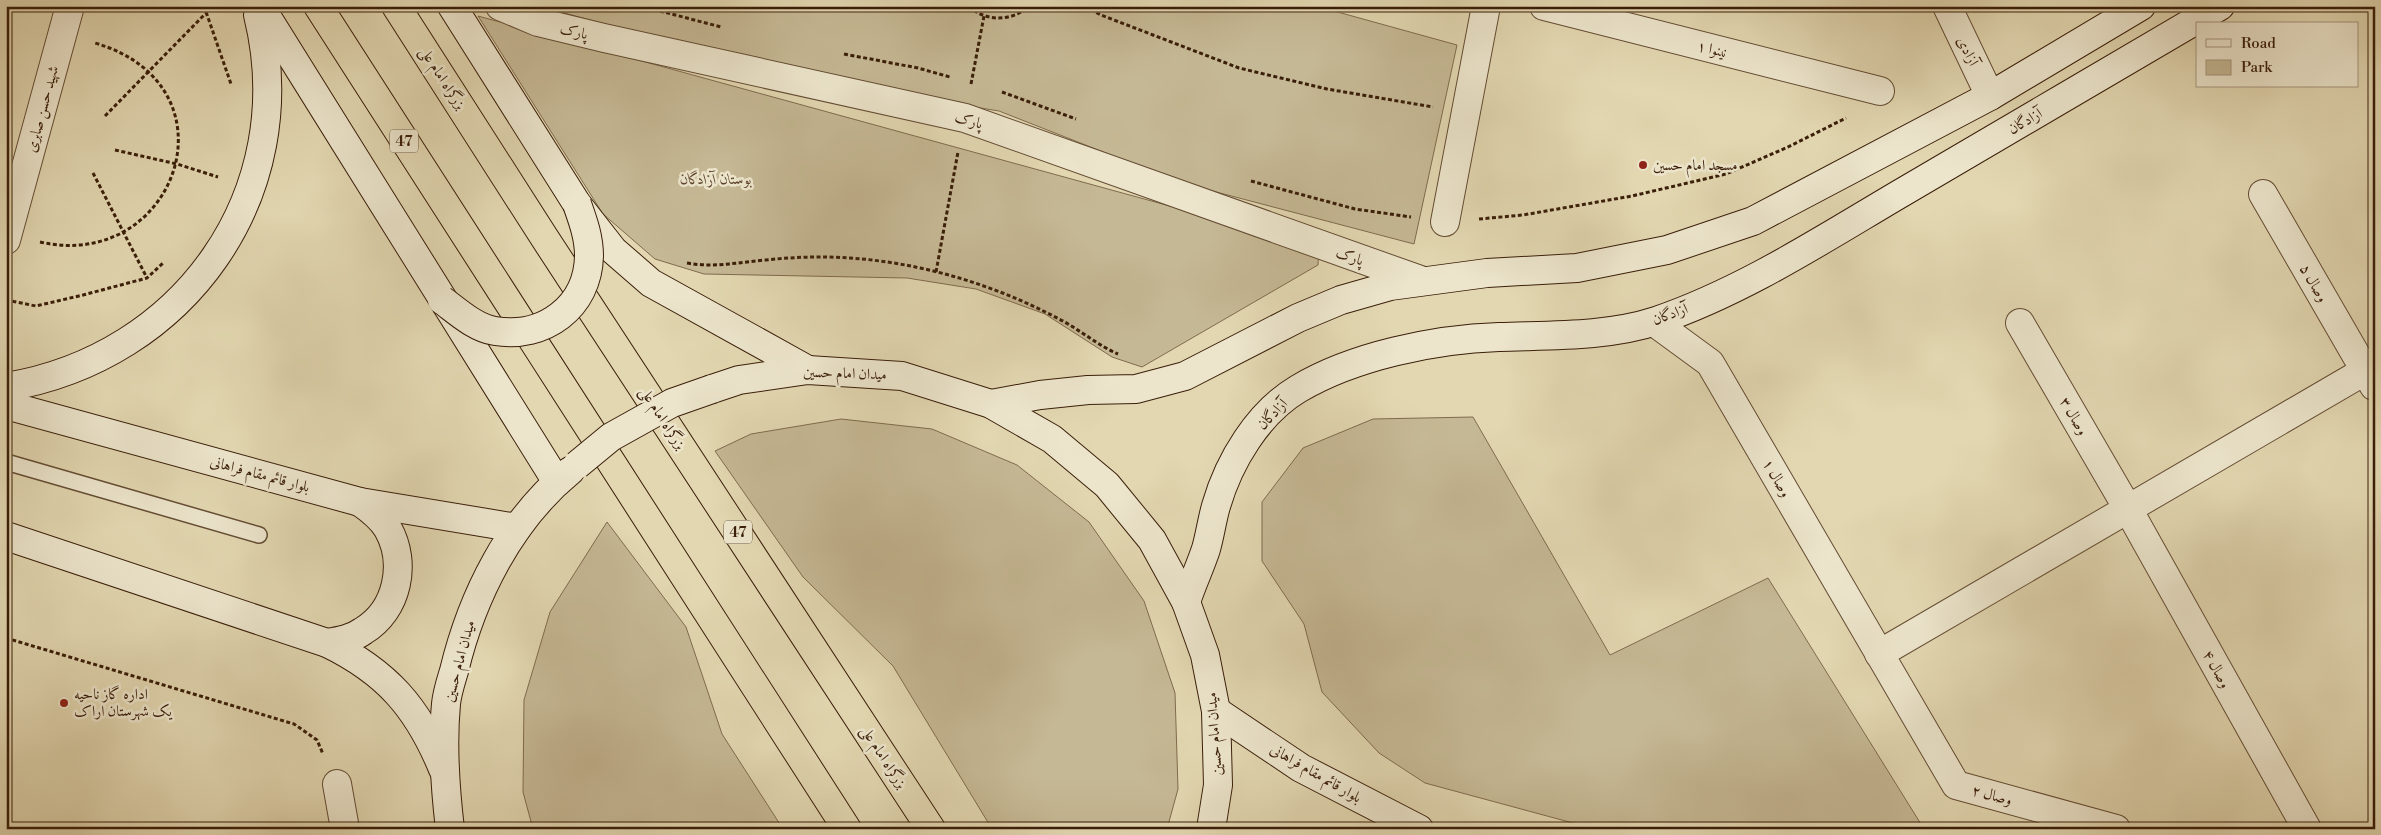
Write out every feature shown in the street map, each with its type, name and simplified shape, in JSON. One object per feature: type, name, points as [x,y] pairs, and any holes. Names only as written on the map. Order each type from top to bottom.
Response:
[{"type":"highway","name":"47","points":[[318,6],[847,829]]},
{"type":"highway","name":"بزرگراه امام علی","points":[[396,6],[544,237],[931,829]]},
{"type":"street","name":"شهید حسن صابری","points":[[7,237],[70,6]]},
{"type":"street","points":[[6,387],[31,383],[69,372],[104,356],[138,336],[169,311],[196,283],[219,252],[238,218],[252,183],[262,146],[267,108],[267,70],[262,32],[256,6]]},
{"type":"street","points":[[260,6],[442,300],[567,473]]},
{"type":"street","points":[[452,6],[577,204],[614,250],[651,283],[808,370]]},
{"type":"street","name":"پارک","points":[[500,6],[538,22],[604,38],[965,118],[1424,281]]},
{"type":"street","points":[[1445,222],[1486,6]]},
{"type":"street","name":"نینوا ۱","points":[[1544,6],[1880,91]]},
{"type":"street","points":[[1631,6],[1643,32]]},
{"type":"street","name":"آزادی","points":[[1947,6],[1990,96]]},
{"type":"street","points":[[991,404],[1040,395],[1088,390],[1136,389],[1185,376],[1298,318],[1341,300],[1390,286],[1487,273],[1577,268],[1667,250],[1753,221],[1990,96],[2141,6]]},
{"type":"street","name":"آزادگان","points":[[1186,602],[1206,549],[1217,504],[1240,449],[1275,406],[1299,388],[1359,362],[1418,345],[1497,336],[1551,337],[1625,328],[1654,322],[1712,298],[1787,260],[2220,6]]},
{"type":"street","name":"وصال ۵","points":[[2263,194],[2372,374]]},
{"type":"street","points":[[442,300],[472,322],[493,331],[514,332],[540,329],[558,318],[575,301],[585,280],[589,256],[587,233],[577,204]]},
{"type":"street","name":"وصال ۱","points":[[1654,322],[1710,363],[1879,654]]},
{"type":"street","name":"وصال ۳","points":[[2020,323],[2128,509]]},
{"type":"street","name":"میدان امام حسین","points":[[450,829],[443,769],[446,702],[462,637],[485,580],[517,528],[567,473],[611,437],[672,403],[739,380],[808,370],[902,376],[991,404],[1052,439],[1106,485],[1152,540],[1186,602],[1205,655],[1216,711],[1218,785],[1211,829]]},
{"type":"street","points":[[1879,654],[2128,509],[2372,374]]},
{"type":"street","name":"بلوار قائم مقام فراهانی","points":[[6,405],[360,502],[517,528]]},
{"type":"street","points":[[327,643],[347,640],[364,631],[379,618],[391,602],[397,582],[399,564],[395,545],[387,528],[375,513],[360,502]]},
{"type":"street","name":"وصال ۴","points":[[2128,509],[2307,829]]},
{"type":"street","points":[[6,536],[327,643],[366,665],[394,688],[414,713],[431,740],[443,769]]},
{"type":"street","name":"وصال ۲","points":[[1879,654],[1956,785],[2116,829]]},
{"type":"street","name":"بلوار قائم مقام فراهانی","points":[[1216,711],[1300,768],[1419,829]]},
{"type":"street","points":[[337,784],[345,829]]},
{"type":"lane","points":[[6,462],[259,535]]},
{"type":"path","points":[[204,6],[231,85]]},
{"type":"path","points":[[641,6],[723,27]]},
{"type":"path","points":[[969,6],[984,16],[999,19],[1014,16],[1029,6]]},
{"type":"path","points":[[1085,6],[1101,15],[1239,68],[1326,90],[1466,113]]},
{"type":"path","points":[[105,116],[207,12]]},
{"type":"path","points":[[7,237],[63,246],[97,241],[123,232],[142,219],[157,203],[169,184],[177,164],[179,144],[177,124],[171,104],[161,87],[148,71],[132,58],[113,48],[62,34]]},
{"type":"path","points":[[843,54],[918,68],[953,78]]},
{"type":"path","points":[[962,81],[979,86]]},
{"type":"path","points":[[995,90],[1083,121]]},
{"type":"path","points":[[1247,180],[1355,209],[1445,222],[1532,214],[1632,196],[1726,174],[1788,147],[1853,114],[1880,91]]},
{"type":"path","points":[[115,150],[177,164],[221,178]]},
{"type":"path","points":[[93,173],[147,278]]},
{"type":"path","points":[[680,261],[702,266],[808,257],[850,258],[892,263],[936,272],[979,284],[1021,300],[1061,319],[1124,357]]},
{"type":"path","points":[[6,300],[36,306],[147,278],[166,260]]},
{"type":"path","points":[[6,638],[294,724],[317,740],[337,784]]},
{"type":"green space","points":[[539,6],[1316,6],[1457,45],[1414,244],[1182,183],[999,111],[808,80]]},
{"type":"green space","name":"بوستان آزادگان","points":[[478,16],[1319,247],[1318,265],[1142,367],[1112,357],[1045,314],[976,289],[907,278],[704,274],[655,259],[603,214]]},
{"type":"green space","points":[[1473,417],[1610,655],[1768,578],[1924,829],[1595,829],[1425,783],[1379,753],[1322,692],[1304,624],[1262,561],[1262,502],[1303,448],[1373,419]]},
{"type":"green space","points":[[841,419],[932,429],[1017,465],[1089,522],[1144,601],[1175,693],[1178,789],[1167,829],[992,829],[893,666],[803,577],[715,451],[751,434]]},
{"type":"green space","points":[[607,522],[686,627],[722,734],[783,829],[533,829],[523,792],[524,700],[550,612]]},
{"type":"place","name":"مسجد امام حسین","points":[[1643,165]]},
{"type":"place","name":"اداره گاز ناحیه یک شهرستان اراک","points":[[64,703]]}]
